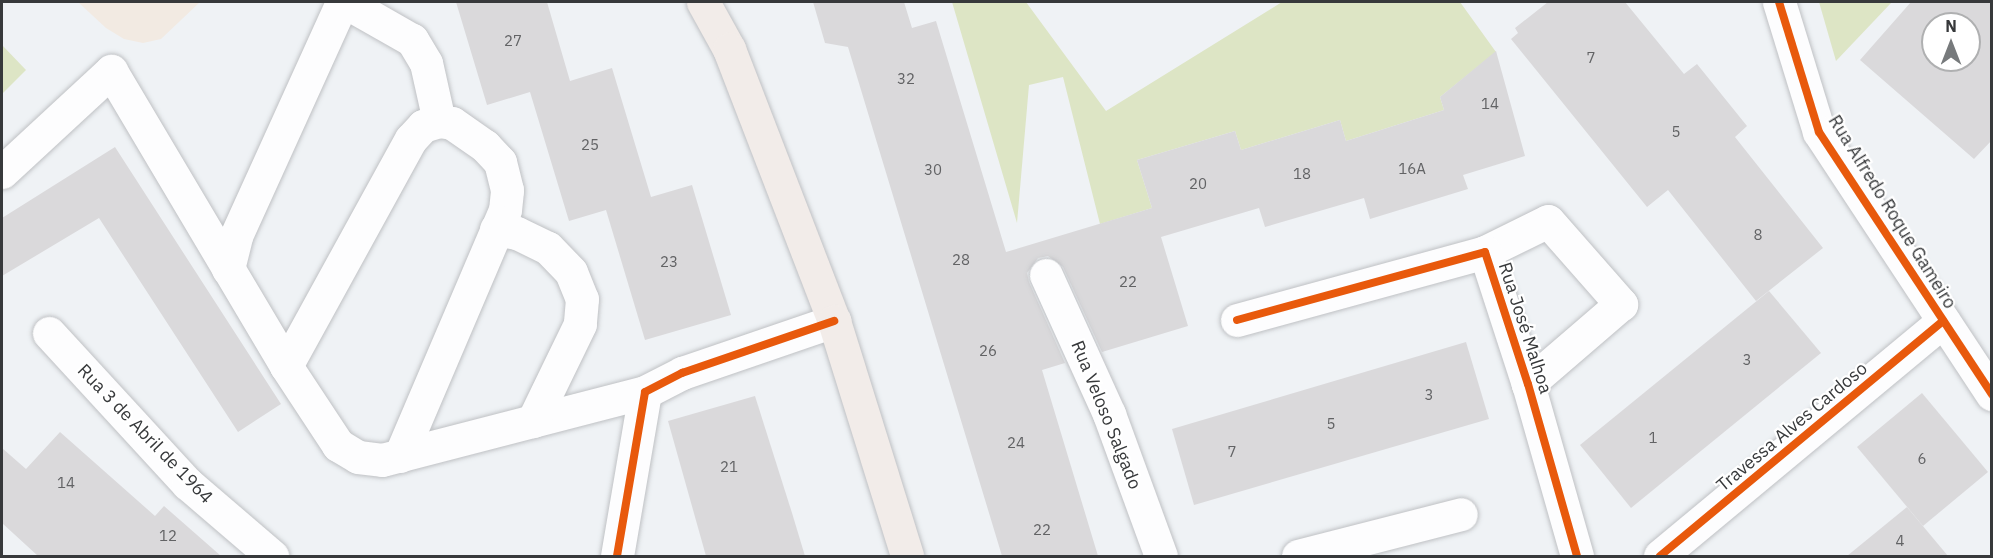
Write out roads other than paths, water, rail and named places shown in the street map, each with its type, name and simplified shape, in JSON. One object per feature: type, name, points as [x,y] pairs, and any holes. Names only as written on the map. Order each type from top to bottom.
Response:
[{"type":"main road","points":[[703,2],[729,49],[834,321],[907,556]]},
{"type":"street","points":[[228,269],[236,236],[343,2],[412,40],[426,63],[439,121]]},
{"type":"street","name":"Rua Alfredo Roque Gameiro","points":[[1779,2],[1819,132],[1943,321],[1988,380]]},
{"type":"street","points":[[2,172],[111,71],[286,366],[338,445],[358,457],[382,460],[400,456],[645,392],[682,373],[834,321]]},
{"type":"street","points":[[286,366],[411,139],[423,126],[439,121],[452,123],[485,146],[500,162],[507,190],[505,210],[400,456]]},
{"type":"street","name":"Rua José Malhoa","points":[[1237,320],[1485,252],[1548,221],[1621,304],[1528,384]]},
{"type":"street","points":[[496,229],[517,233],[548,248],[571,272],[582,299],[580,324],[533,421]]},
{"type":"street","name":"Rua José Malhoa","points":[[1485,252],[1528,384],[1577,556]]},
{"type":"street","name":"Rua Veloso Salgado","points":[[1046,275],[1109,414],[1161,556]]},
{"type":"street","name":"Travessa Alves Cardoso","points":[[1660,556],[1943,321]]},
{"type":"street","name":"Rua 3 de Abril de 1964","points":[[49,333],[188,484],[272,556]]},
{"type":"street","points":[[617,556],[645,392]]},
{"type":"street","points":[[1298,556],[1461,514]]}]
